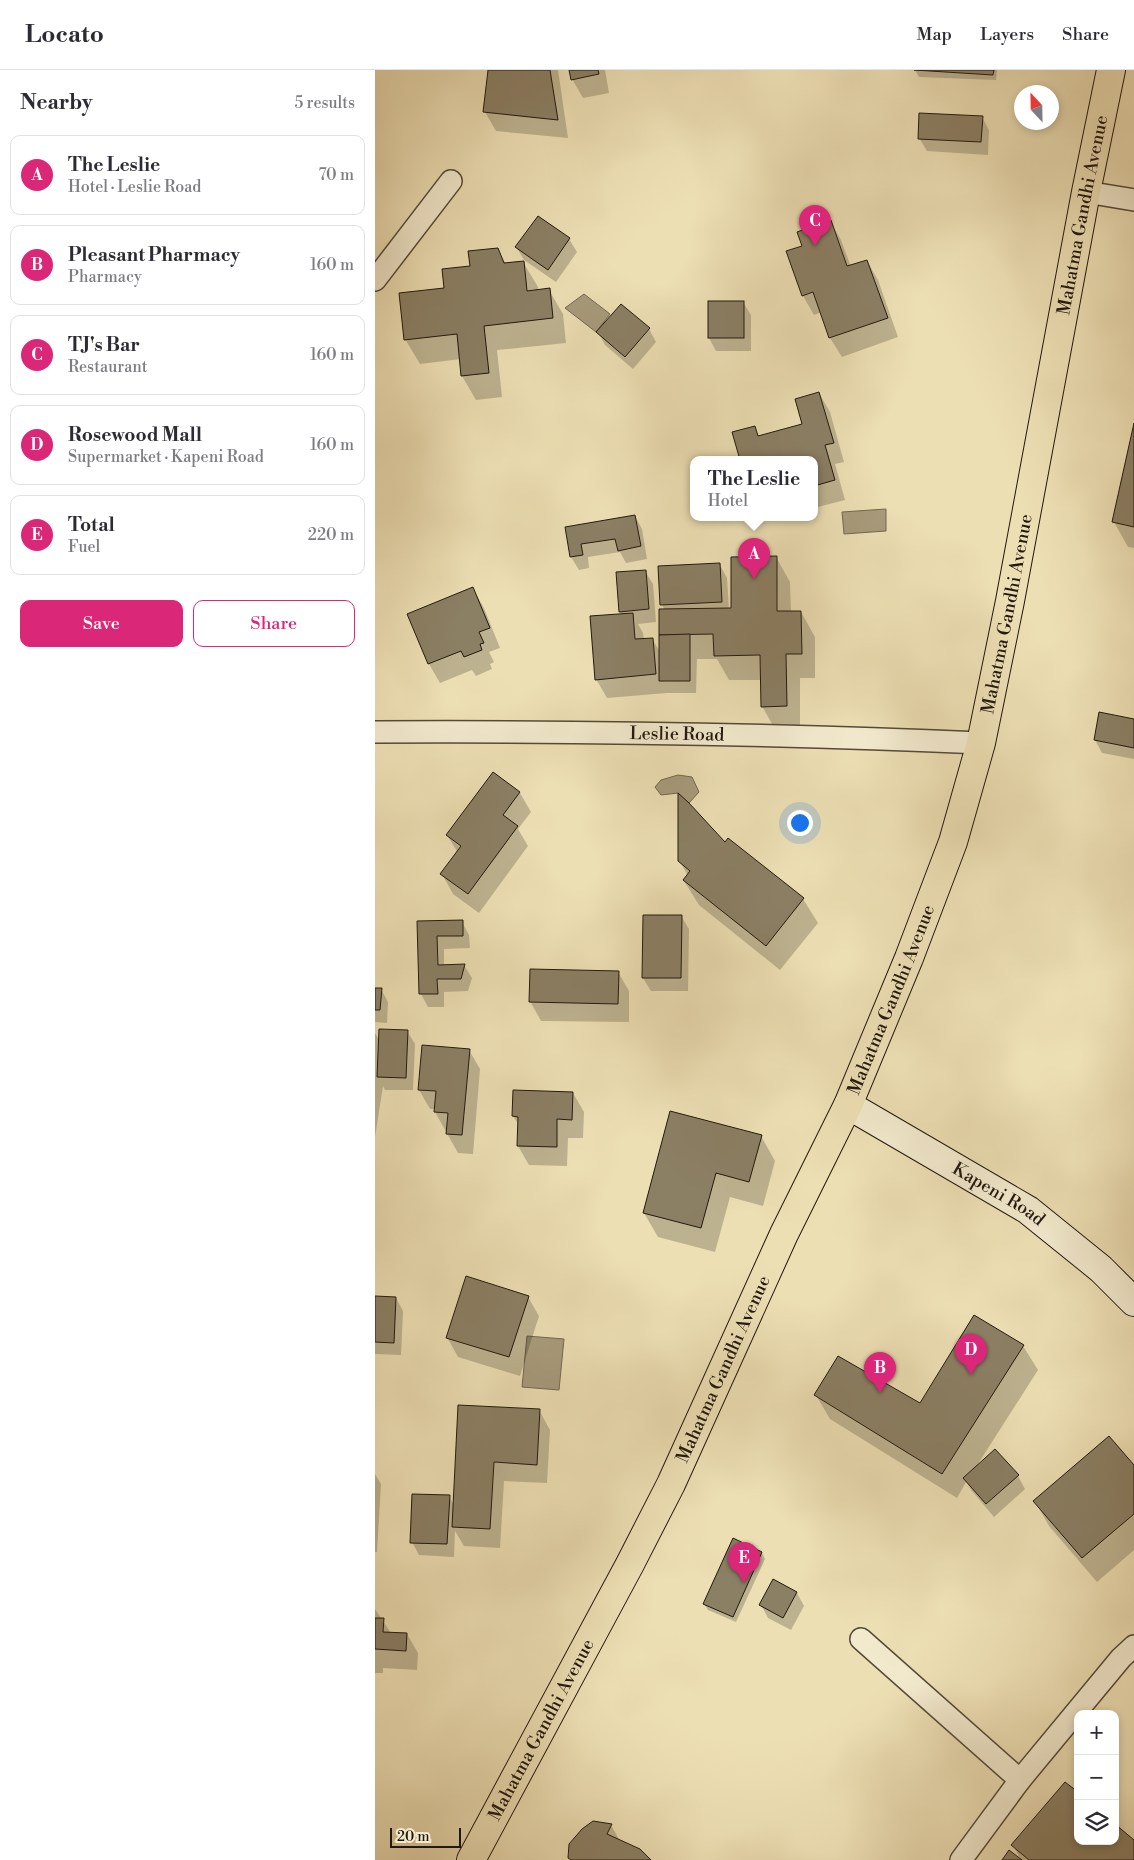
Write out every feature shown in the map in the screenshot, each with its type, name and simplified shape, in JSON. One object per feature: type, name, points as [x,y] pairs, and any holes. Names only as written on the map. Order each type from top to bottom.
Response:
[{"type":"main road","name":"Mahatma Gandhi Avenue","points":[[471,1860],[671,1484],[784,1234],[848,1105],[909,958],[953,842],[981,743],[1011,601],[1086,192],[1111,70]]},
{"type":"main road","name":"Kapeni Road","points":[[848,1105],[1028,1210],[1101,1269],[1134,1302]]},
{"type":"street","points":[[375,280],[451,181]]},
{"type":"street","points":[[1086,192],[1134,200]]},
{"type":"street","name":"Leslie Road","points":[[375,732],[803,735],[981,743]]},
{"type":"street","points":[[861,1639],[1019,1780]]},
{"type":"street","points":[[961,1860],[1019,1780],[1121,1658],[1134,1646]]},
{"type":"shaded area","points":[[584,294],[610,314],[596,332],[565,308]]},
{"type":"shaded area","points":[[886,509],[886,531],[844,534],[842,512]]},
{"type":"shaded area","points":[[678,775],[692,777],[699,792],[689,803],[678,793],[661,795],[655,787],[661,780]]},
{"type":"shaded area","points":[[527,1336],[564,1339],[559,1390],[522,1387]]},
{"type":"building","points":[[488,70],[550,70],[558,120],[483,112]]},
{"type":"building","points":[[569,70],[598,70],[599,74],[571,80]]},
{"type":"building","points":[[914,70],[994,70],[993,75]]},
{"type":"building","points":[[919,113],[983,116],[981,142],[918,139]]},
{"type":"building","points":[[538,216],[570,238],[548,270],[515,247]]},
{"type":"building","points":[[831,220],[847,266],[867,260],[888,318],[829,338],[813,292],[802,296],[786,251],[802,246],[797,232]]},
{"type":"building","points":[[498,248],[504,263],[524,261],[527,291],[550,288],[553,318],[484,326],[489,373],[461,376],[457,334],[404,340],[399,293],[444,288],[442,269],[470,266],[468,251]]},
{"type":"building","points":[[708,301],[744,301],[744,338],[708,338]]},
{"type":"building","points":[[621,304],[650,328],[625,357],[596,332]]},
{"type":"building","points":[[819,392],[834,443],[825,445],[835,480],[818,485],[818,456],[739,456],[732,432],[755,426],[758,436],[802,424],[795,399]]},
{"type":"building","points":[[1134,423],[1134,527],[1112,522]]},
{"type":"building","points":[[635,515],[641,546],[618,551],[615,539],[581,544],[583,555],[570,557],[565,527]]},
{"type":"building","points":[[777,556],[777,611],[801,611],[802,654],[786,654],[787,706],[761,707],[760,655],[714,656],[713,634],[659,635],[659,609],[731,608],[731,557]]},
{"type":"building","points":[[720,563],[722,602],[660,605],[658,566]]},
{"type":"building","points":[[646,570],[649,609],[619,612],[616,572]]},
{"type":"building","points":[[473,587],[490,628],[479,632],[484,643],[480,644],[482,650],[464,657],[461,651],[428,664],[407,614]]},
{"type":"building","points":[[633,613],[635,639],[653,638],[656,674],[595,680],[590,616]]},
{"type":"building","points":[[690,634],[690,681],[659,681],[659,635]]},
{"type":"building","points":[[1099,712],[1134,719],[1134,748],[1094,740]]},
{"type":"building","points":[[493,772],[520,792],[503,815],[518,826],[468,894],[440,874],[461,846],[446,835]]},
{"type":"building","points":[[678,793],[725,842],[728,838],[804,898],[766,946],[683,880],[690,871],[678,861]]},
{"type":"building","points":[[643,915],[682,915],[681,978],[642,978]]},
{"type":"building","points":[[463,920],[463,936],[437,936],[438,965],[465,964],[461,979],[437,979],[438,994],[419,994],[417,921]]},
{"type":"building","points":[[530,969],[619,971],[618,1004],[529,1002]]},
{"type":"building","points":[[375,988],[382,988],[380,1010],[375,1010]]},
{"type":"building","points":[[379,1029],[408,1030],[406,1078],[377,1077]]},
{"type":"building","points":[[422,1045],[470,1049],[462,1135],[446,1134],[448,1113],[434,1112],[436,1091],[418,1090]]},
{"type":"building","points":[[513,1090],[573,1092],[572,1120],[557,1119],[557,1147],[517,1146],[518,1117],[512,1116]]},
{"type":"building","points":[[670,1111],[762,1135],[749,1182],[716,1173],[701,1228],[643,1213]]},
{"type":"building","points":[[466,1276],[529,1296],[509,1357],[446,1338]]},
{"type":"building","points":[[375,1296],[396,1297],[394,1343],[375,1342]]},
{"type":"building","points":[[974,1315],[1024,1345],[942,1474],[814,1395],[838,1356],[920,1403]]},
{"type":"building","points":[[458,1405],[540,1409],[537,1465],[494,1462],[490,1529],[452,1527]]},
{"type":"building","points":[[1109,1436],[1134,1465],[1134,1514],[1082,1558],[1033,1501]]},
{"type":"building","points":[[995,1449],[1019,1475],[986,1504],[963,1478]]},
{"type":"building","points":[[412,1494],[450,1495],[447,1544],[410,1543]]},
{"type":"building","points":[[733,1538],[762,1552],[733,1617],[703,1604]]},
{"type":"building","points":[[773,1579],[797,1592],[783,1618],[759,1605]]},
{"type":"building","points":[[375,1618],[384,1618],[383,1632],[407,1633],[406,1651],[375,1649]]},
{"type":"building","points":[[1065,1782],[1074,1789],[1074,1845],[1119,1845],[1119,1827],[1134,1840],[1134,1860],[1029,1860],[1011,1845]]},
{"type":"building","points":[[593,1821],[612,1824],[607,1834],[640,1849],[651,1860],[571,1860],[568,1858],[569,1844],[582,1829]]},
{"type":"building","points":[[1009,1850],[1022,1860],[1002,1860]]},
{"type":"place","name":"TJ's Bar","points":[[815,246]]},
{"type":"place","name":"The Leslie","points":[[754,579]]},
{"type":"place","name":"Rosewood Mall","points":[[971,1375]]},
{"type":"place","name":"Pleasant Pharmacy","points":[[880,1393]]},
{"type":"place","name":"Total","points":[[744,1583]]}]
